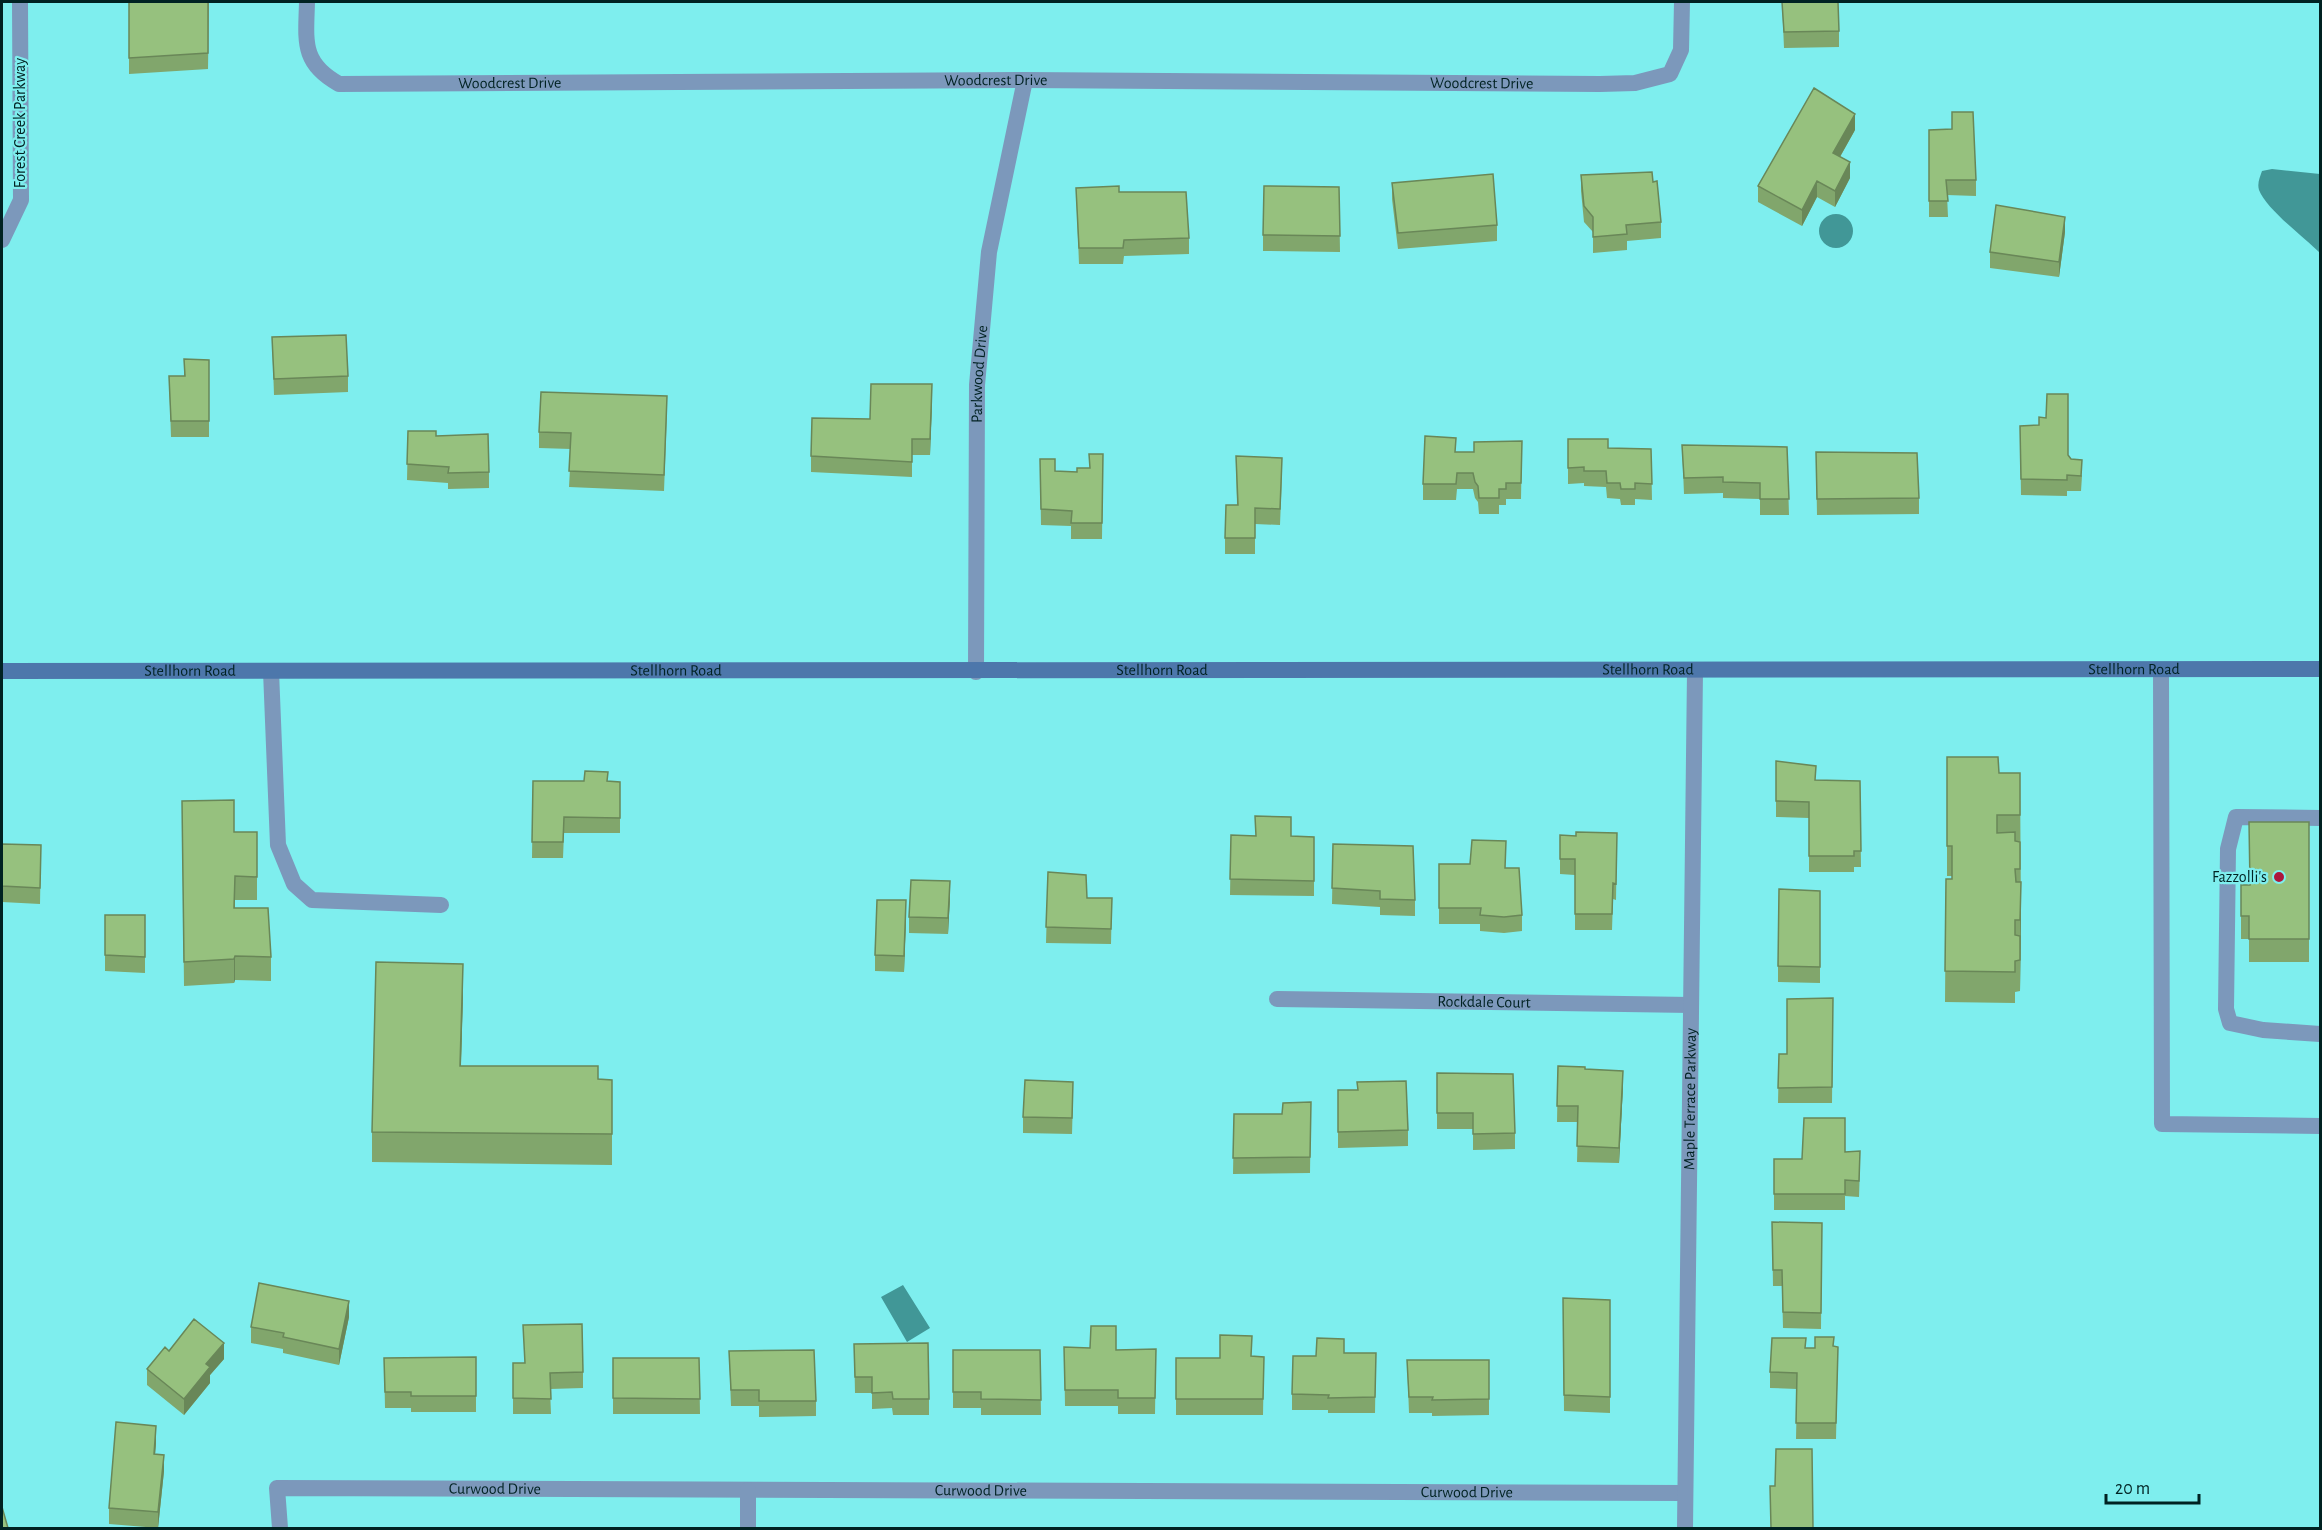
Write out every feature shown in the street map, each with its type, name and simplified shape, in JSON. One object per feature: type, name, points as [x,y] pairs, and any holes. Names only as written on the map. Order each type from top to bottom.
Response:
[{"type":"main road","name":"Stellhorn Road","points":[[2,671],[2161,671],[2320,669]]},
{"type":"street","name":"Forest Creek Parkway","points":[[2,240],[21,200],[20,2]]},
{"type":"street","name":"Woodcrest Drive","points":[[307,2],[309,57],[320,74],[339,84],[1025,80],[1635,83],[1670,74],[1681,50],[1682,2]]},
{"type":"street","name":"Parkwood Drive","points":[[976,672],[977,385],[989,252],[1025,80]]},
{"type":"street","points":[[271,671],[278,845],[294,884],[312,900],[441,905]]},
{"type":"street","name":"Maple Terrace Parkway","points":[[1685,1528],[1695,671]]},
{"type":"street","points":[[2161,671],[2162,1124],[2320,1126]]},
{"type":"street","points":[[2320,818],[2236,817],[2228,849],[2226,1009],[2230,1023],[2263,1030],[2320,1034]]},
{"type":"street","name":"Rockdale Court","points":[[1277,999],[1691,1005]]},
{"type":"street","name":"Curwood Drive","points":[[280,1528],[277,1488],[1685,1493]]},
{"type":"street","points":[[748,1490],[748,1528]]},
{"type":"water","points":[[2272,169],[2320,174],[2320,253],[2263,198],[2258,187],[2262,171]]},
{"type":"water","points":[[1836,214],[1848,219],[1853,231],[1848,243],[1836,248],[1824,243],[1819,231],[1824,219]]},
{"type":"water","points":[[903,1285],[930,1328],[907,1342],[881,1297]]},
{"type":"building","points":[[129,2],[208,2],[208,53],[129,58]]},
{"type":"building","points":[[1782,2],[1838,2],[1839,31],[1784,32]]},
{"type":"building","points":[[1814,88],[1855,114],[1833,153],[1850,162],[1835,191],[1817,181],[1802,210],[1758,186]]},
{"type":"building","points":[[1952,112],[1973,112],[1976,180],[1946,180],[1948,201],[1929,201],[1929,130],[1952,129]]},
{"type":"building","points":[[1652,172],[1653,182],[1657,181],[1661,222],[1626,225],[1627,234],[1593,237],[1593,217],[1584,206],[1581,175]]},
{"type":"building","points":[[1493,174],[1497,225],[1398,233],[1392,183]]},
{"type":"building","points":[[1119,186],[1119,192],[1186,192],[1189,238],[1124,240],[1123,248],[1079,248],[1076,188]]},
{"type":"building","points":[[1264,186],[1339,187],[1340,236],[1263,235]]},
{"type":"building","points":[[1996,205],[2065,217],[2059,262],[1990,252]]},
{"type":"building","points":[[346,335],[348,376],[274,379],[272,337]]},
{"type":"building","points":[[184,359],[209,360],[209,421],[171,421],[169,376],[185,376]]},
{"type":"building","points":[[871,384],[932,384],[930,439],[912,439],[912,462],[811,456],[812,418],[870,419]]},
{"type":"building","points":[[541,392],[667,396],[664,475],[569,471],[571,433],[539,432]]},
{"type":"building","points":[[2047,394],[2068,394],[2068,455],[2071,459],[2082,460],[2081,476],[2067,475],[2067,480],[2021,479],[2020,426],[2039,425],[2039,417],[2046,418]]},
{"type":"building","points":[[408,431],[436,431],[436,436],[488,434],[489,472],[448,473],[449,467],[407,464]]},
{"type":"building","points":[[1425,436],[1456,438],[1455,452],[1474,452],[1474,442],[1522,441],[1521,483],[1506,483],[1506,489],[1499,489],[1499,498],[1479,498],[1478,486],[1473,473],[1457,473],[1456,484],[1423,484]]},
{"type":"building","points":[[1568,439],[1608,439],[1608,448],[1651,449],[1652,484],[1635,483],[1635,489],[1621,489],[1620,483],[1607,483],[1606,471],[1584,471],[1584,467],[1568,468]]},
{"type":"building","points":[[1682,445],[1787,447],[1789,499],[1760,499],[1760,483],[1723,482],[1723,477],[1684,478]]},
{"type":"building","points":[[1816,452],[1917,453],[1919,498],[1817,499]]},
{"type":"building","points":[[1089,454],[1103,454],[1102,523],[1071,523],[1072,511],[1041,509],[1040,459],[1055,459],[1055,471],[1077,472],[1077,468],[1090,468]]},
{"type":"building","points":[[1236,456],[1282,458],[1280,509],[1255,508],[1255,538],[1225,538],[1226,505],[1238,505]]},
{"type":"building","points":[[1947,757],[1998,757],[1999,773],[2020,773],[2020,815],[1997,815],[1997,833],[2015,832],[2015,841],[2020,842],[2020,869],[2015,869],[2016,882],[2021,882],[2020,920],[2015,920],[2015,935],[2020,936],[2020,960],[2015,961],[2015,972],[1945,971],[1946,879],[1952,879],[1952,846],[1947,846]]},
{"type":"building","points":[[1776,761],[1816,766],[1815,780],[1860,781],[1861,851],[1854,851],[1854,856],[1809,856],[1809,802],[1776,801]]},
{"type":"building","points":[[585,771],[608,772],[607,781],[620,782],[620,818],[564,817],[563,842],[532,842],[533,781],[584,781]]},
{"type":"building","points":[[234,800],[234,832],[257,832],[257,877],[235,876],[234,908],[268,908],[271,957],[235,956],[234,959],[184,962],[182,801]]},
{"type":"building","points":[[1255,816],[1291,817],[1291,836],[1314,837],[1314,881],[1230,879],[1231,835],[1256,836]]},
{"type":"building","name":"Fazzolli's","points":[[2249,822],[2309,822],[2309,939],[2249,939],[2249,916],[2241,916],[2241,885],[2250,885]]},
{"type":"building","points":[[1576,832],[1617,833],[1616,884],[1613,883],[1612,914],[1575,914],[1575,859],[1560,859],[1560,835],[1576,836]]},
{"type":"building","points":[[1472,840],[1506,841],[1505,868],[1519,868],[1522,915],[1504,917],[1480,915],[1481,908],[1439,908],[1439,864],[1470,864]]},
{"type":"building","points":[[2,844],[41,845],[40,888],[2,886]]},
{"type":"building","points":[[1333,844],[1413,846],[1415,900],[1380,899],[1380,891],[1332,888]]},
{"type":"building","points":[[1048,872],[1086,875],[1087,898],[1112,898],[1111,929],[1046,927]]},
{"type":"building","points":[[911,880],[950,881],[948,918],[909,917]]},
{"type":"building","points":[[1779,889],[1820,891],[1820,967],[1778,966]]},
{"type":"building","points":[[877,900],[906,900],[904,956],[875,955]]},
{"type":"building","points":[[105,915],[145,915],[145,957],[105,955]]},
{"type":"building","points":[[376,962],[463,964],[460,1066],[598,1066],[598,1079],[612,1080],[612,1134],[372,1132]]},
{"type":"building","points":[[1833,998],[1832,1087],[1778,1088],[1779,1054],[1787,1054],[1787,999]]},
{"type":"building","points":[[1558,1066],[1623,1071],[1619,1148],[1577,1146],[1578,1106],[1557,1106]]},
{"type":"building","points":[[1437,1073],[1513,1074],[1515,1133],[1473,1134],[1473,1113],[1437,1113]]},
{"type":"building","points":[[1025,1080],[1073,1082],[1072,1118],[1023,1117]]},
{"type":"building","points":[[1406,1081],[1408,1130],[1338,1132],[1338,1090],[1358,1090],[1357,1082]]},
{"type":"building","points":[[1311,1102],[1310,1157],[1233,1158],[1234,1114],[1282,1114],[1283,1103]]},
{"type":"building","points":[[1804,1118],[1845,1118],[1845,1152],[1860,1151],[1859,1181],[1845,1180],[1845,1194],[1774,1194],[1774,1159],[1802,1159]]},
{"type":"building","points":[[1772,1222],[1822,1223],[1821,1313],[1783,1312],[1782,1270],[1773,1270]]},
{"type":"building","points":[[259,1283],[349,1301],[339,1349],[283,1337],[284,1333],[251,1327]]},
{"type":"building","points":[[1563,1298],[1610,1300],[1610,1397],[1564,1395]]},
{"type":"building","points":[[194,1319],[224,1343],[206,1364],[210,1367],[184,1399],[147,1369],[165,1347],[169,1351]]},
{"type":"building","points":[[582,1324],[583,1372],[550,1373],[551,1399],[513,1398],[513,1363],[525,1363],[523,1325]]},
{"type":"building","points":[[1091,1326],[1116,1326],[1116,1350],[1156,1349],[1155,1398],[1118,1398],[1118,1390],[1065,1390],[1064,1347],[1090,1348]]},
{"type":"building","points":[[1220,1335],[1252,1336],[1251,1356],[1264,1357],[1263,1399],[1176,1399],[1176,1358],[1220,1358]]},
{"type":"building","points":[[1815,1337],[1834,1337],[1833,1346],[1838,1347],[1836,1423],[1796,1423],[1797,1373],[1770,1372],[1772,1338],[1806,1338],[1805,1348],[1815,1348]]},
{"type":"building","points":[[1317,1338],[1344,1339],[1344,1353],[1376,1353],[1375,1397],[1328,1398],[1329,1395],[1292,1394],[1293,1356],[1316,1356]]},
{"type":"building","points":[[928,1343],[929,1399],[893,1399],[892,1392],[872,1393],[872,1377],[855,1377],[854,1344]]},
{"type":"building","points":[[814,1350],[816,1401],[759,1401],[759,1390],[731,1390],[729,1351]]},
{"type":"building","points":[[953,1350],[1040,1350],[1041,1400],[981,1399],[981,1392],[953,1392]]},
{"type":"building","points":[[476,1357],[476,1396],[411,1396],[411,1392],[385,1392],[384,1358]]},
{"type":"building","points":[[613,1358],[699,1358],[700,1399],[613,1398]]},
{"type":"building","points":[[1407,1360],[1489,1360],[1489,1399],[1432,1400],[1433,1397],[1409,1397]]},
{"type":"building","points":[[116,1422],[156,1426],[154,1454],[164,1455],[158,1512],[109,1508]]},
{"type":"building","points":[[1776,1449],[1812,1449],[1813,1528],[1771,1528],[1770,1486],[1775,1486]]},
{"type":"building","points":[[2,1507],[8,1528],[2,1528]]},
{"type":"place","name":"Fazzolli's","points":[[2279,877]]}]
